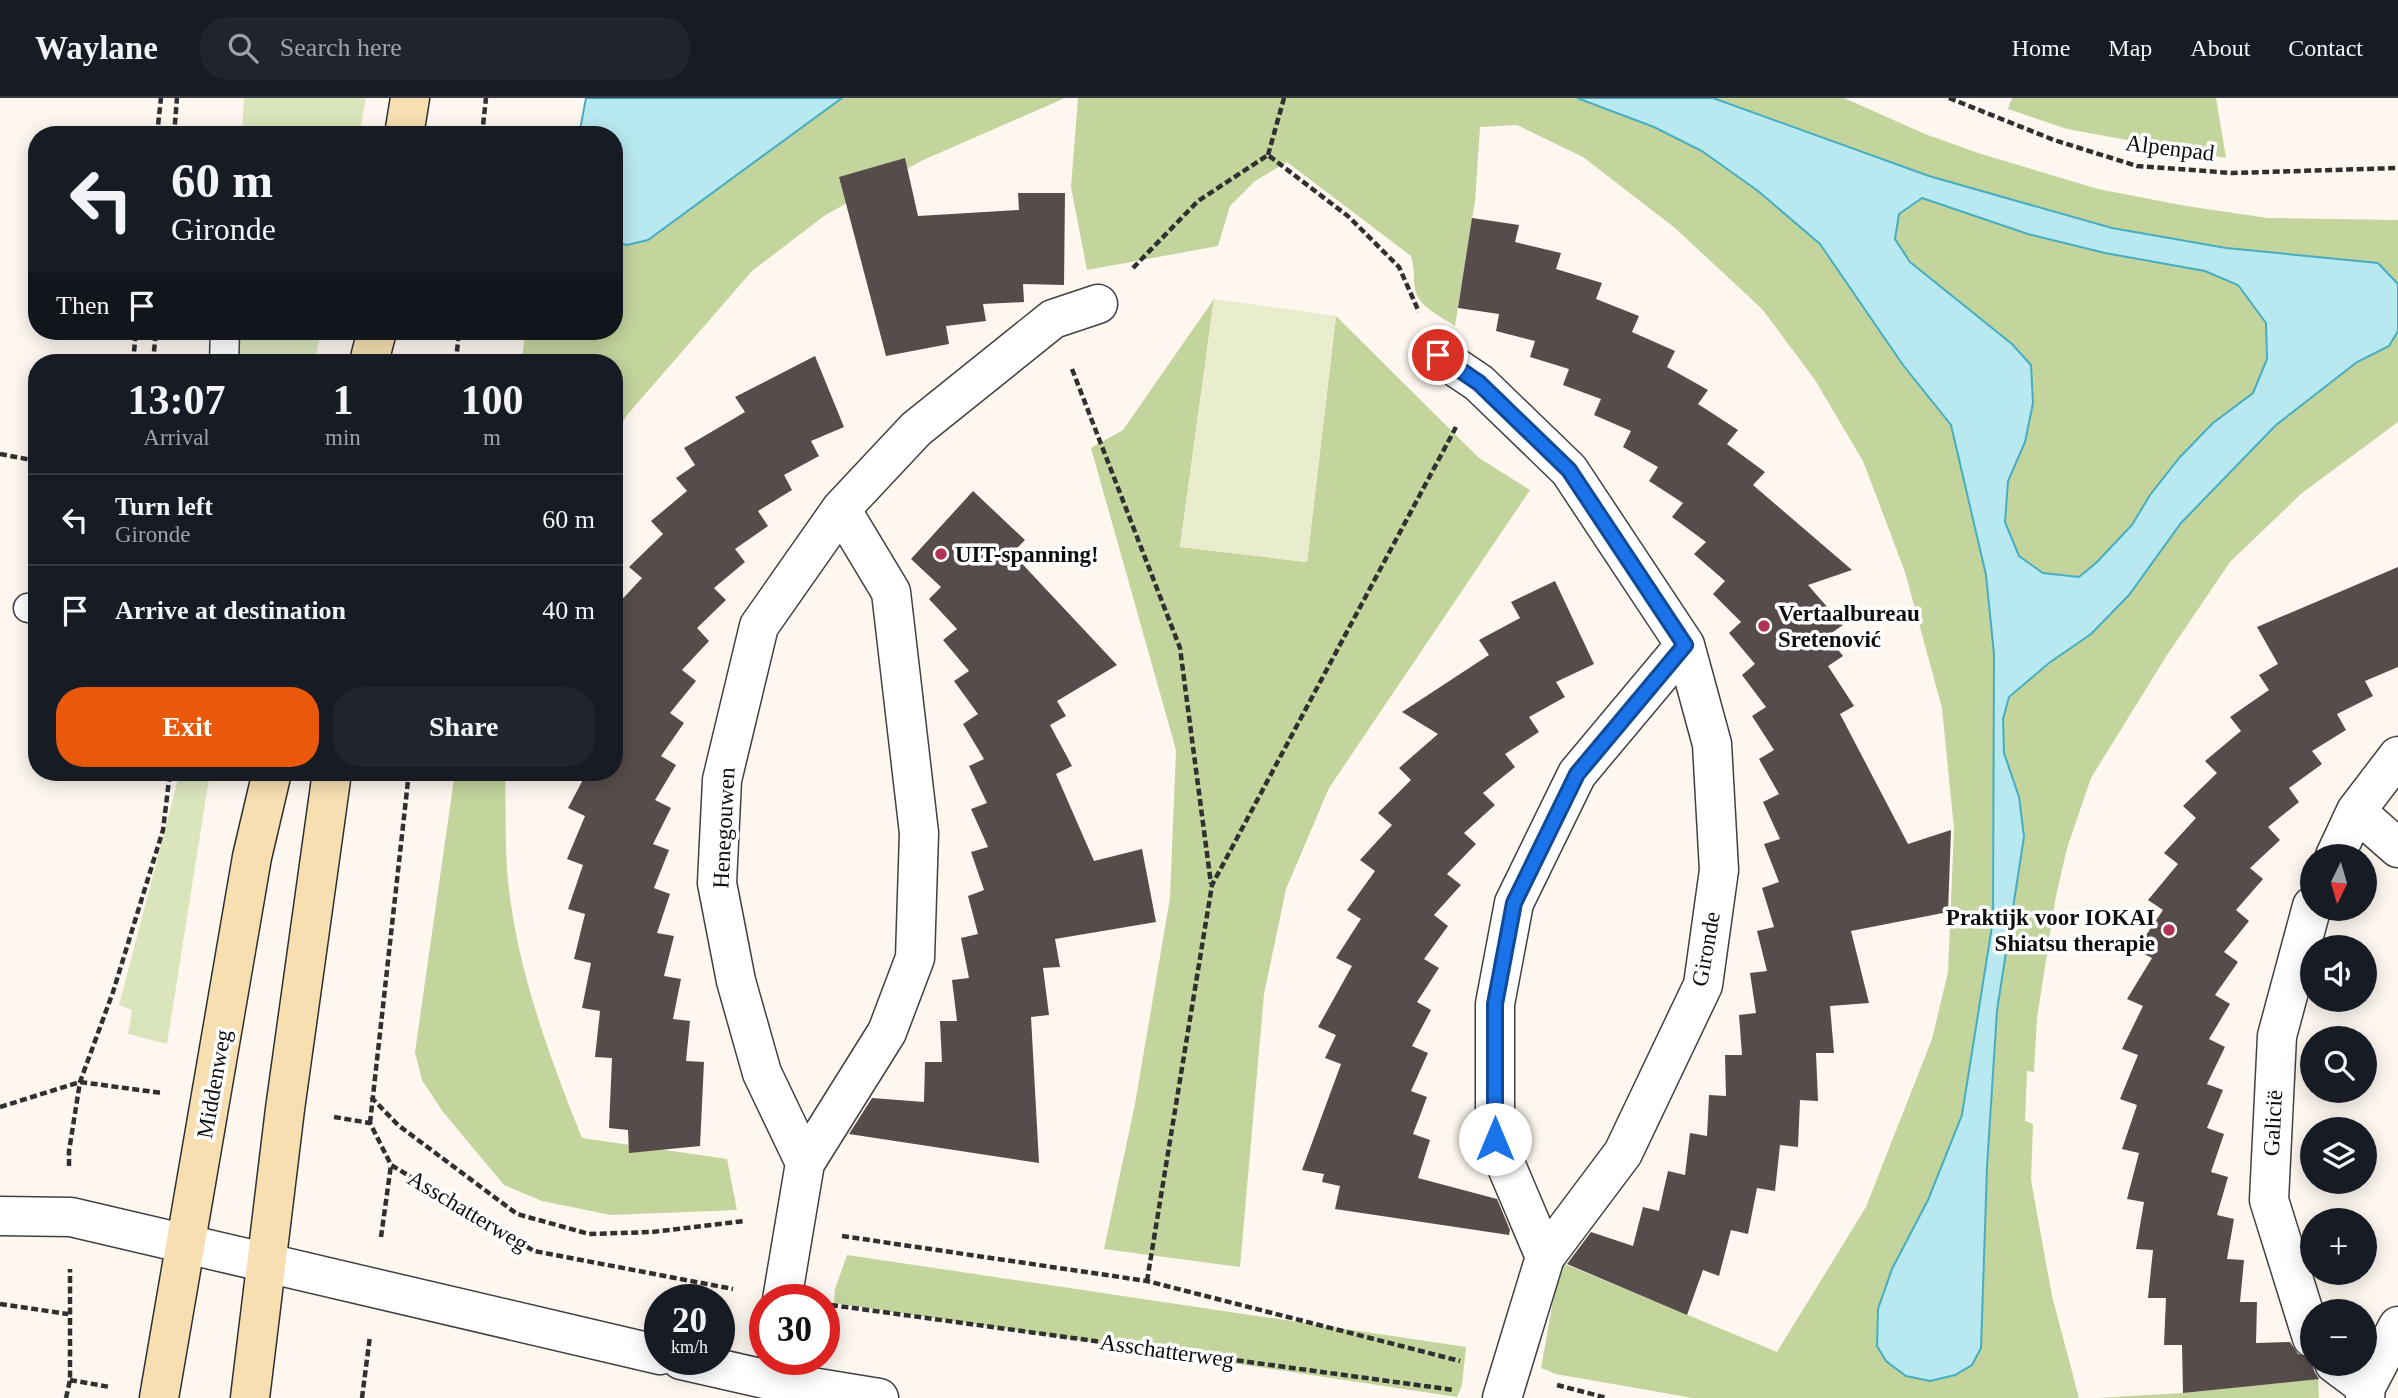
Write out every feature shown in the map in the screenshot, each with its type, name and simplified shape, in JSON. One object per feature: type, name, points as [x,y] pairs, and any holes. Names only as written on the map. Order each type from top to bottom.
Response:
[{"type":"main road","points":[[405,126],[410,98]]},
{"type":"main road","name":"Middenweg","points":[[159,1398],[252,857],[270,781]]},
{"type":"main road","points":[[250,1398],[285,1109],[331,781]]},
{"type":"street","name":"Henegouwen","points":[[805,1163],[762,1073],[736,981],[718,883],[722,780],[759,626],[841,509],[916,429],[1053,319],[1098,304]]},
{"type":"street","name":"Gironde","points":[[1438,355],[1479,383],[1569,470],[1685,645],[1712,744],[1719,870],[1703,985],[1623,1153],[1545,1257],[1504,1389]]},
{"type":"street","points":[[785,1284],[805,1163],[887,1032],[915,958],[919,833],[891,592],[841,509]]},
{"type":"street","points":[[1545,1257],[1495,1139],[1495,1004],[1514,903],[1577,774],[1685,645]]},
{"type":"street","points":[[2341,844],[2356,811],[2398,756]]},
{"type":"street","points":[[2356,811],[2398,848]]},
{"type":"street","name":"Galicië","points":[[2300,1299],[2269,1199],[2277,1035],[2308,921]]},
{"type":"street","points":[[0,1216],[71,1217],[644,1351]]},
{"type":"street","points":[[2348,1376],[2366,1393],[2398,1326]]},
{"type":"street","points":[[789,1375],[879,1398]]},
{"type":"path","points":[[158,126],[161,98]]},
{"type":"path","points":[[175,126],[177,98]]},
{"type":"path","points":[[483,126],[486,98]]},
{"type":"path","points":[[1098,304],[1198,201],[1268,155],[1284,98]]},
{"type":"path","name":"Alpenpad","points":[[1949,98],[2054,140],[2137,166],[2232,173],[2398,167]]},
{"type":"path","points":[[1268,155],[1349,217],[1399,267],[1438,355]]},
{"type":"path","points":[[1053,319],[1180,648],[1212,885],[1147,1281]]},
{"type":"path","points":[[1212,885],[1479,383]]},
{"type":"path","points":[[0,454],[28,459]]},
{"type":"path","points":[[66,1398],[70,1380],[69,1152],[80,1082],[113,992],[163,830],[169,781]]},
{"type":"path","points":[[285,1109],[370,1122],[408,781]]},
{"type":"path","points":[[0,1107],[80,1082],[211,1099]]},
{"type":"path","points":[[371,1097],[398,1125],[517,1214],[589,1234],[652,1231],[759,1220],[794,1228],[1147,1281],[1504,1389],[1607,1398]]},
{"type":"path","name":"Asschatterweg","points":[[370,1122],[391,1165],[534,1251],[749,1293]]},
{"type":"path","points":[[0,1304],[68,1314]]},
{"type":"path","name":"Asschatterweg","points":[[840,1306],[1504,1389]]},
{"type":"green space","points":[[244,98],[366,98],[361,126],[242,126]]},
{"type":"green space","points":[[842,98],[1065,98],[921,161],[824,216],[752,271],[623,422],[623,354],[522,354],[525,340],[623,340],[623,244],[649,240]]},
{"type":"green space","points":[[1078,98],[1577,98],[1654,127],[1702,151],[1758,191],[1820,245],[1903,365],[1951,425],[1986,575],[1994,654],[1993,920],[1962,1115],[1928,1200],[1892,1269],[1981,1348],[1987,1167],[1997,1010],[2024,837],[2019,797],[2004,753],[2003,719],[2009,697],[2049,663],[2091,634],[2129,595],[2181,523],[2276,425],[2357,362],[2389,346],[2398,331],[2398,422],[2302,493],[2230,562],[2167,655],[2091,778],[2067,848],[2056,896],[2037,1018],[2034,1072],[2027,1071],[2025,1121],[2033,1124],[2031,1180],[2052,1296],[2079,1398],[1693,1398],[1556,1374],[1541,1368],[1560,1262],[1777,1352],[1866,1207],[1932,1039],[1948,972],[1954,829],[1942,708],[1905,572],[1863,461],[1815,380],[1762,309],[1675,228],[1583,157],[1517,125],[1480,127],[1475,201],[1455,326],[1431,311],[1417,295],[1411,256],[1287,162],[1255,181],[1230,206],[1218,246],[1087,270],[1071,187]]},
{"type":"green space","points":[[1713,98],[1844,98],[1925,134],[1978,153],[2098,189],[2186,206],[2268,218],[2398,220],[2398,284],[2377,263],[2226,248],[2112,228],[1929,176]]},
{"type":"green space","points":[[2012,98],[2216,98],[2226,158],[2067,129],[2008,109]]},
{"type":"green space","points":[[1922,198],[2028,234],[2105,253],[2204,271],[2238,285],[2266,323],[2267,359],[2253,393],[2213,423],[2180,457],[2150,495],[2132,525],[2079,577],[2043,573],[2019,555],[2005,522],[2008,481],[2025,442],[2030,365],[2012,344],[1909,262],[1895,238],[1899,214]]},
{"type":"green space","points":[[1214,299],[1180,547],[1307,562],[1336,316],[1479,458],[1530,490],[1329,788],[1286,889],[1264,994],[1240,1267],[1104,1249],[1135,1104],[1170,898],[1176,750],[1091,448],[1123,430]]},
{"type":"green space","points":[[1214,299],[1336,316],[1307,562],[1180,547]]},
{"type":"green space","points":[[234,340],[319,340],[317,354],[233,354]]},
{"type":"green space","points":[[178,781],[209,781],[167,1044],[128,1034],[132,1010],[119,1005]]},
{"type":"green space","points":[[454,781],[505,781],[507,869],[517,938],[545,1040],[582,1138],[727,1159],[737,1210],[611,1215],[542,1201],[504,1185],[443,1112],[422,1080],[415,1052]]},
{"type":"green space","points":[[847,1255],[1466,1347],[1462,1385],[1457,1397],[840,1304],[840,1284],[837,1284]]},
{"type":"green space","points":[[2318,1378],[2319,1398],[2096,1398],[2183,1393]]},
{"type":"water","points":[[586,98],[842,98],[648,240],[627,245],[623,244],[623,126],[581,126]]},
{"type":"water","points":[[1577,98],[1713,98],[1929,176],[2112,228],[2226,248],[2378,263],[2398,284],[2398,331],[2389,346],[2357,362],[2276,425],[2181,523],[2129,595],[2091,634],[2049,663],[2009,697],[2003,719],[2004,753],[2019,797],[2024,837],[1997,1010],[1987,1167],[1981,1348],[1972,1365],[1955,1375],[1930,1381],[1906,1376],[1886,1361],[1877,1346],[1878,1309],[1892,1269],[1928,1200],[1962,1115],[1993,920],[1994,654],[1986,575],[1951,425],[1903,365],[1820,244],[1758,191],[1702,151],[1654,127]],"holes":[[[1922,198],[2028,234],[2105,253],[2205,271],[2238,285],[2266,323],[2267,359],[2253,393],[2213,423],[2180,457],[2150,495],[2132,525],[2079,577],[2043,573],[2019,556],[2005,522],[2008,481],[2025,442],[2033,403],[2031,365],[2012,344],[1910,262],[1895,239],[1899,214]]]},
{"type":"building","points":[[905,158],[918,216],[1019,210],[1018,193],[1065,193],[1064,285],[1023,284],[1024,302],[983,304],[986,321],[946,326],[949,344],[886,356],[839,177]]},
{"type":"building","points":[[1472,218],[1519,225],[1515,242],[1561,253],[1556,269],[1602,283],[1596,299],[1639,316],[1632,332],[1675,351],[1667,367],[1708,390],[1698,404],[1738,430],[1727,444],[1765,472],[1753,485],[1852,570],[1808,585],[1843,625],[1827,636],[1843,656],[1828,666],[1854,706],[1840,714],[1908,844],[1951,830],[1948,912],[1851,931],[1869,1003],[1830,1006],[1834,1053],[1816,1053],[1818,1101],[1800,1100],[1798,1147],[1780,1145],[1775,1191],[1757,1188],[1748,1234],[1731,1230],[1719,1276],[1703,1270],[1687,1315],[1567,1264],[1591,1232],[1633,1246],[1643,1207],[1659,1211],[1668,1171],[1685,1175],[1690,1133],[1707,1136],[1709,1095],[1726,1096],[1725,1055],[1742,1055],[1739,1015],[1756,1013],[1750,973],[1767,971],[1757,931],[1774,927],[1762,888],[1779,882],[1764,844],[1780,839],[1763,802],[1779,794],[1759,759],[1774,750],[1752,716],[1766,707],[1742,675],[1755,664],[1729,633],[1741,622],[1713,594],[1725,581],[1694,554],[1706,542],[1672,517],[1683,503],[1649,481],[1658,467],[1623,447],[1631,431],[1594,415],[1601,399],[1563,385],[1569,369],[1530,357],[1535,341],[1496,331],[1499,314],[1458,308]]},
{"type":"building","points":[[815,356],[844,427],[811,441],[819,456],[784,475],[792,490],[758,511],[768,526],[735,549],[745,562],[714,588],[726,600],[697,628],[709,641],[682,670],[696,681],[670,713],[684,723],[661,756],[676,765],[655,800],[671,808],[653,844],[669,850],[654,888],[670,894],[657,933],[674,936],[664,976],[681,979],[673,1019],[690,1021],[686,1061],[704,1062],[700,1146],[629,1153],[628,1130],[609,1128],[612,1058],[595,1057],[600,1011],[582,1008],[591,963],[574,959],[585,914],[568,909],[583,865],[567,859],[585,816],[568,808],[582,781],[623,781],[623,598],[642,578],[629,567],[663,534],[651,521],[687,491],[676,478],[695,465],[684,448],[745,412],[735,397]]},
{"type":"building","points":[[973,491],[1025,540],[1012,553],[1117,665],[1057,701],[1066,716],[1050,725],[1072,766],[1056,774],[1094,861],[1142,849],[1156,922],[1055,939],[1060,967],[1043,968],[1049,1015],[1031,1017],[1039,1163],[849,1134],[872,1098],[924,1102],[925,1062],[942,1062],[940,1021],[957,1021],[952,980],[969,978],[961,938],[978,934],[968,896],[984,890],[971,852],[988,847],[971,809],[987,803],[969,766],[984,759],[963,724],[978,714],[954,681],[969,671],[943,640],[957,629],[929,599],[941,587],[911,559]]},
{"type":"building","points":[[2398,567],[2398,667],[2365,681],[2373,696],[2337,714],[2346,730],[2312,751],[2322,764],[2289,788],[2299,802],[2268,827],[2280,840],[2250,868],[2263,879],[2236,910],[2249,921],[2224,952],[2238,962],[2215,995],[2230,1004],[2209,1039],[2225,1047],[2207,1084],[2223,1090],[2207,1128],[2224,1134],[2211,1172],[2228,1177],[2217,1215],[2234,1219],[2227,1259],[2244,1260],[2240,1302],[2257,1302],[2256,1343],[2290,1342],[2300,1355],[2300,1376],[2317,1376],[2319,1379],[2183,1393],[2182,1345],[2164,1345],[2166,1298],[2148,1298],[2153,1250],[2136,1249],[2144,1202],[2127,1199],[2139,1153],[2122,1149],[2137,1105],[2120,1099],[2138,1055],[2122,1049],[2143,1006],[2127,999],[2152,958],[2136,950],[2163,910],[2148,900],[2178,864],[2164,853],[2196,818],[2183,806],[2217,773],[2205,761],[2241,731],[2230,717],[2269,690],[2259,675],[2278,664],[2257,627]]},
{"type":"building","points":[[1555,581],[1594,664],[1556,682],[1565,697],[1529,717],[1539,732],[1505,754],[1515,767],[1483,793],[1495,805],[1464,833],[1476,844],[1447,874],[1461,885],[1434,915],[1448,926],[1424,959],[1439,968],[1417,1002],[1431,1010],[1412,1046],[1428,1053],[1411,1091],[1427,1097],[1413,1134],[1430,1140],[1418,1178],[1497,1199],[1510,1230],[1509,1235],[1335,1209],[1340,1186],[1322,1182],[1324,1174],[1302,1170],[1341,1064],[1325,1058],[1336,1035],[1318,1027],[1352,966],[1336,958],[1361,919],[1347,910],[1375,871],[1360,860],[1392,825],[1378,813],[1411,780],[1399,768],[1438,734],[1402,712],[1489,655],[1479,640],[1520,618],[1511,602]]},
{"type":"place","name":"UIT-spanning!","points":[[941,554]]},
{"type":"place","name":"Vertaalbureau Sretenović","points":[[1764,626]]},
{"type":"place","name":"Praktijk voor IOKAI Shiatsu therapie","points":[[2169,930]]},
{"type":"route","points":[[1438,355],[1479,383],[1569,470],[1685,645],[1577,774],[1514,903],[1495,1004],[1495,1139]]}]
